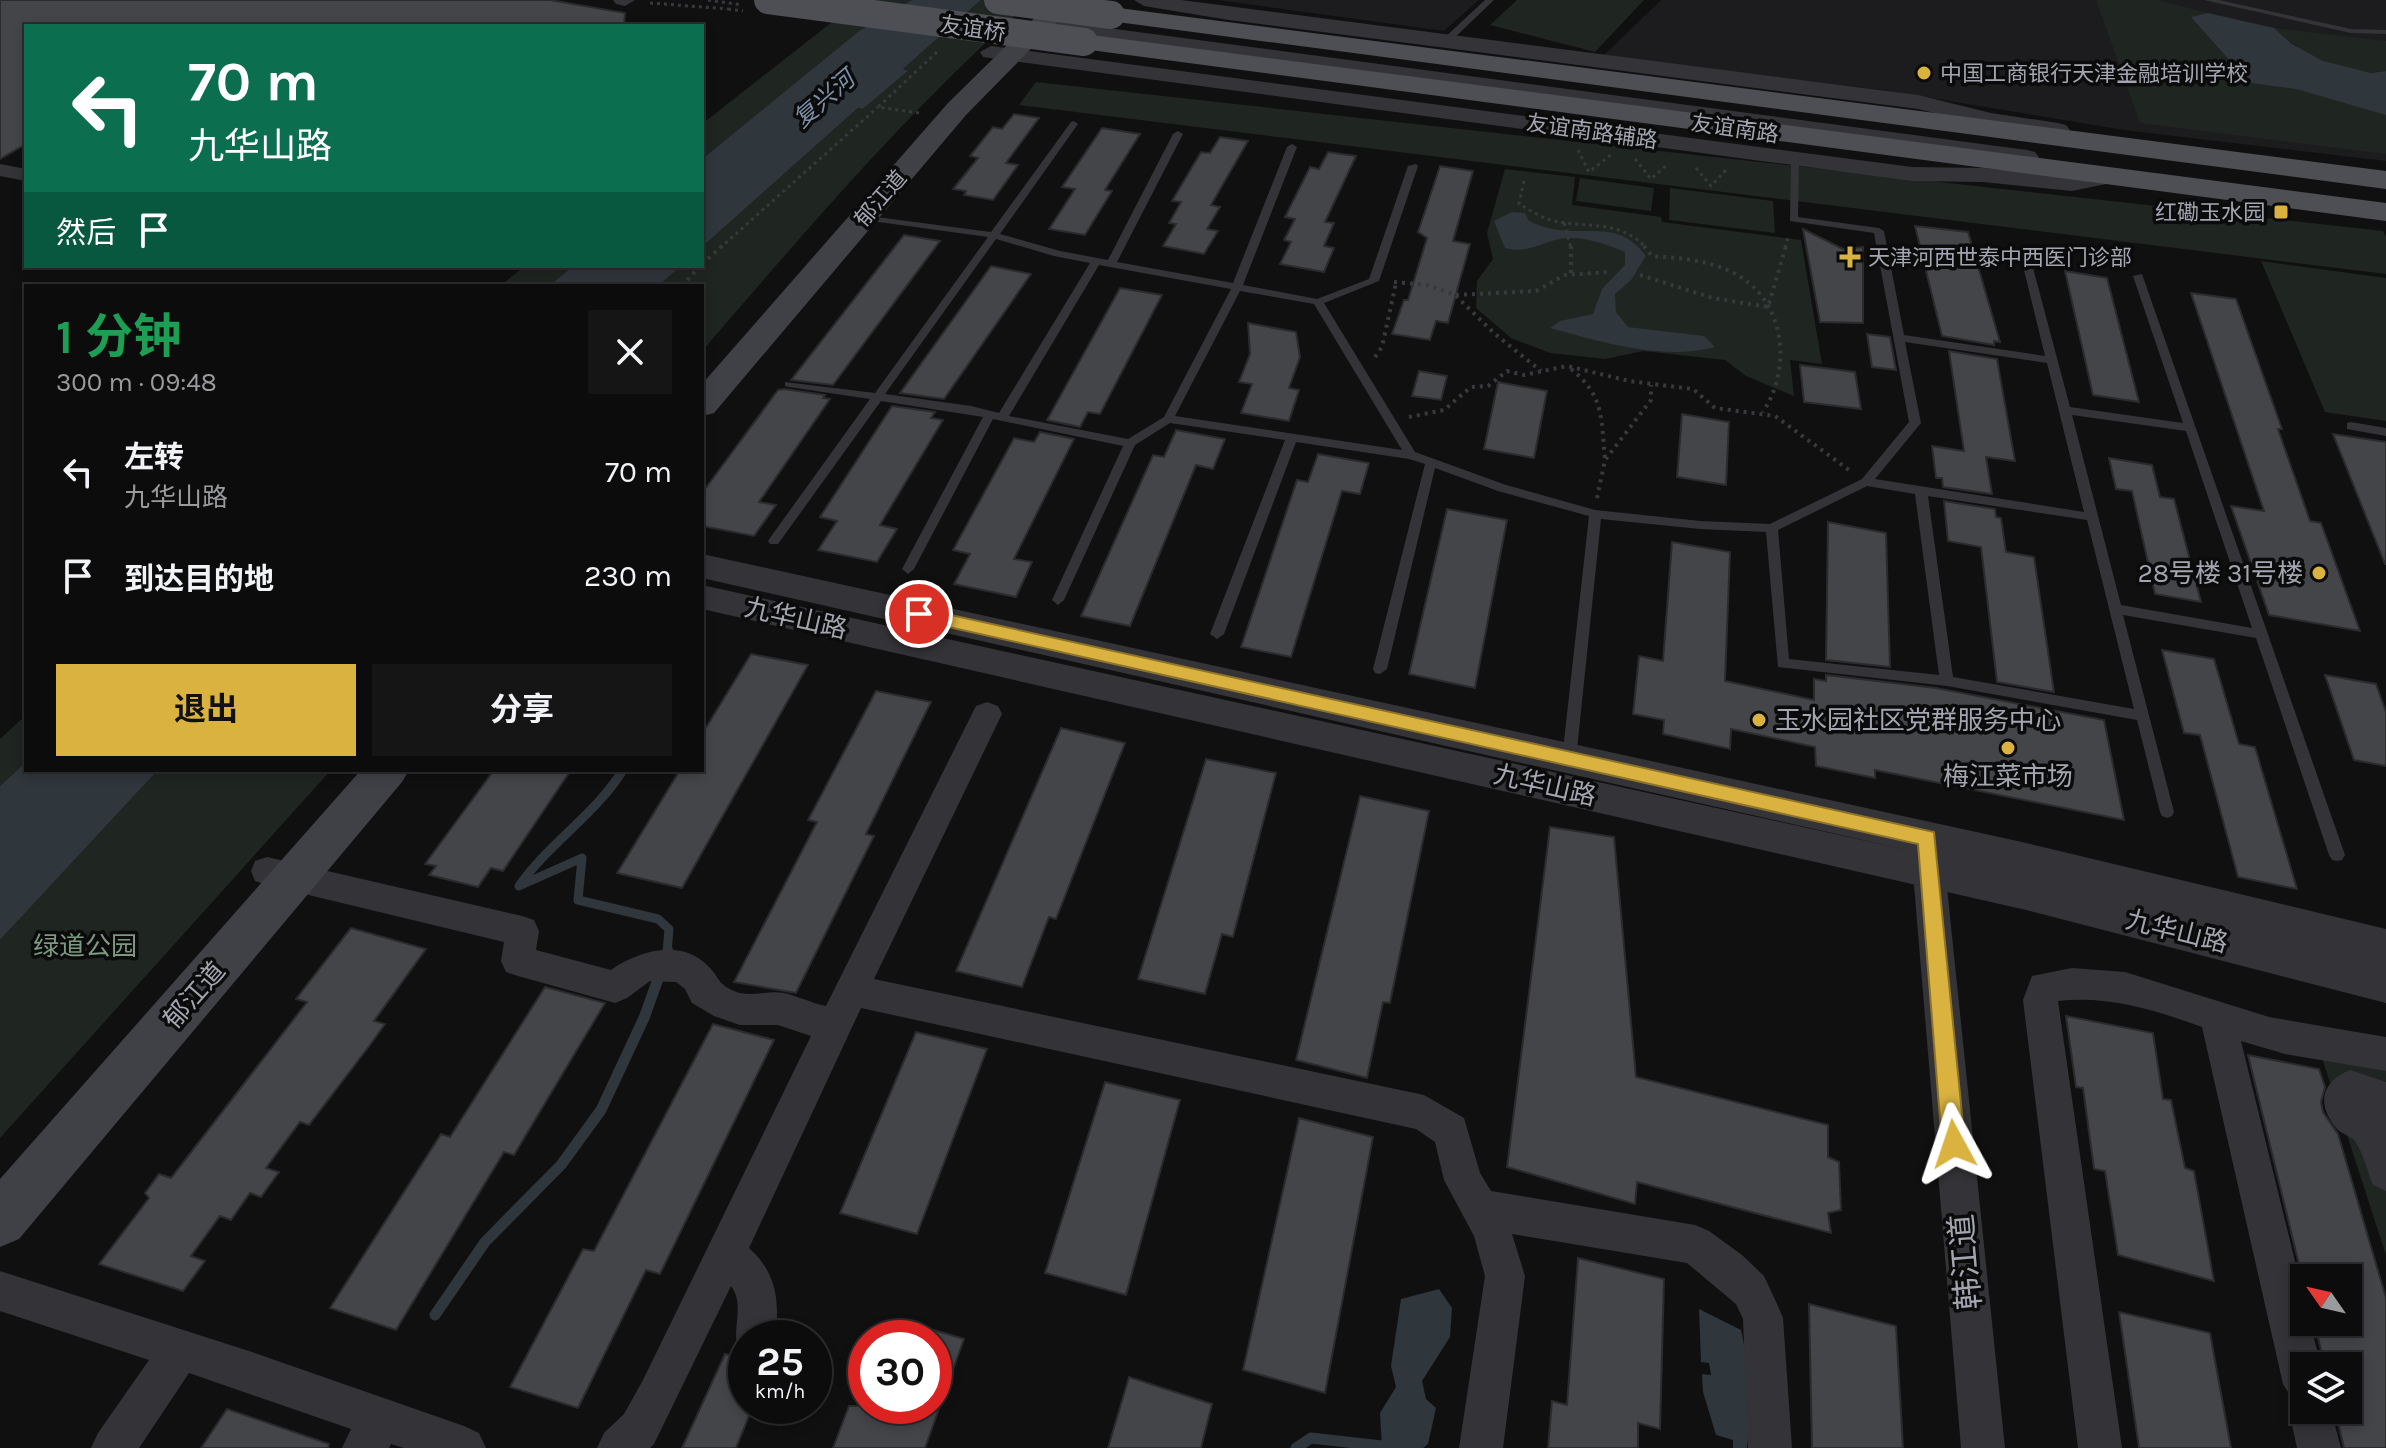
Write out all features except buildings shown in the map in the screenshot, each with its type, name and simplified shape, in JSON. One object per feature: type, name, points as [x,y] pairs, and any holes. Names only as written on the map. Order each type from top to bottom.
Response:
[{"type":"main road","name":"友谊桥","points":[[768,0],[1084,42]]},
{"type":"main road","name":"友谊桥","points":[[996,0],[1111,15]]},
{"type":"main road","name":"郁江道","points":[[704,374],[932,115],[1036,17],[1067,0]]},
{"type":"main road","name":"友谊南路","points":[[1111,15],[2386,180]]},
{"type":"main road","name":"友谊南路","points":[[1084,42],[2386,212]]},
{"type":"main road","name":"郁江道","points":[[704,403],[957,109],[1000,53]]},
{"type":"main road","name":"郁江道","points":[[0,1220],[281,875],[355,772]]},
{"type":"main road","name":"郁江道","points":[[0,1176],[281,875],[385,772]]},
{"type":"street","points":[[1144,0],[1229,14],[1918,102],[1991,120],[2070,131],[2105,143]]},
{"type":"street","points":[[1036,17],[1960,135],[2069,147],[2105,143]]},
{"type":"street","points":[[1036,17],[2069,163],[2107,177]]},
{"type":"street","name":"友谊南路辅路","points":[[1000,53],[1912,174],[1983,175],[2072,184],[2107,177]]},
{"type":"street","points":[[0,170],[24,175]]},
{"type":"street","name":"九华山路","points":[[704,566],[1569,759],[1927,854],[2386,984]]},
{"type":"street","name":"九华山路","points":[[704,597],[2386,947]]},
{"type":"street","points":[[619,1448],[639,1429],[727,1255],[987,714]]},
{"type":"street","name":"韩江道","points":[[1927,854],[1983,1448]]},
{"type":"street","points":[[281,875],[522,931],[518,961],[615,987],[640,969],[668,966],[698,978],[704,992],[726,1005],[740,1009],[783,1009],[793,1015],[836,1025]]},
{"type":"street","points":[[2100,1448],[2040,1000],[2044,987],[2074,981],[2115,983],[2255,1030],[2386,1054]]},
{"type":"street","points":[[852,990],[1424,1113],[1451,1131],[1463,1180],[1491,1229],[1505,1276],[1481,1448]]},
{"type":"street","points":[[2217,1015],[2296,1352]]},
{"type":"street","points":[[2344,1047],[2374,1112],[2386,1172]]},
{"type":"street","points":[[1480,1209],[1695,1245],[1728,1269],[1750,1290],[1763,1318],[1770,1448]]},
{"type":"street","points":[[727,1255],[750,1274],[760,1306],[757,1320]]},
{"type":"street","points":[[0,1291],[181,1349],[373,1434],[464,1448]]},
{"type":"street","points":[[113,1448],[181,1349]]},
{"type":"street","points":[[2313,1424],[2319,1448]]},
{"type":"lane","points":[[1445,42],[1490,0]]},
{"type":"lane","points":[[2208,0],[2351,31],[2386,32]]},
{"type":"lane","points":[[774,541],[1074,124]]},
{"type":"lane","points":[[1111,264],[1178,134]]},
{"type":"lane","points":[[1058,600],[1130,443],[1168,419],[1237,287],[1292,147]]},
{"type":"lane","points":[[1168,419],[1411,455],[1502,488],[1595,514],[1700,525],[1772,528],[1866,482],[1915,423],[1879,231],[1793,219],[1794,158]]},
{"type":"lane","points":[[864,217],[994,235],[1058,254],[1318,302],[1374,281],[1413,166]]},
{"type":"lane","points":[[908,569],[996,416],[1096,261]]},
{"type":"lane","points":[[2028,266],[2167,812]]},
{"type":"lane","points":[[2138,276],[2337,855]]},
{"type":"lane","points":[[1318,302],[1411,455]]},
{"type":"lane","points":[[1901,338],[2052,360]]},
{"type":"lane","points":[[789,384],[996,416],[1130,443]]},
{"type":"lane","points":[[2065,410],[2190,428]]},
{"type":"lane","points":[[2351,426],[2386,432]]},
{"type":"lane","points":[[1217,634],[1292,437]]},
{"type":"lane","points":[[1380,669],[1431,462]]},
{"type":"lane","points":[[1866,482],[2092,517]]},
{"type":"lane","points":[[1921,490],[1947,681]]},
{"type":"lane","points":[[1569,759],[1595,514]]},
{"type":"lane","points":[[1772,528],[1783,663],[1947,681],[2143,716]]},
{"type":"lane","points":[[2115,609],[2261,634]]},
{"type":"path","points":[[672,5],[728,9]]},
{"type":"path","points":[[704,262],[945,46]]},
{"type":"path","points":[[878,107],[932,115]]},
{"type":"path","points":[[1524,181],[1519,204],[1550,221],[1602,224],[1642,240],[1652,256],[1711,263],[1744,279],[1768,307],[1783,339],[1775,398],[1763,412]]},
{"type":"path","points":[[1768,307],[1793,219]]},
{"type":"path","points":[[1564,223],[1571,245],[1571,275]]},
{"type":"path","points":[[684,284],[698,268]]},
{"type":"path","points":[[1374,281],[1427,285],[1455,295],[1536,291],[1571,275],[1609,272]]},
{"type":"path","points":[[1640,275],[1713,298],[1768,307]]},
{"type":"path","points":[[1354,361],[1375,357],[1382,347],[1396,282]]},
{"type":"path","points":[[1455,295],[1495,334],[1542,372]]},
{"type":"path","points":[[1567,366],[1594,387],[1599,401],[1605,460],[1595,514]]},
{"type":"path","points":[[1389,420],[1444,410],[1471,387],[1488,386],[1507,371],[1524,375],[1567,366],[1651,385],[1674,384],[1693,389],[1715,408],[1775,416],[1866,482]]},
{"type":"path","points":[[1605,460],[1651,400],[1651,385]]},
{"type":"shaded area","points":[[1218,0],[1479,0],[1444,31]]},
{"type":"shaded area","points":[[1661,0],[2386,0],[2386,161],[2124,130],[1883,90],[1603,56]]},
{"type":"green space","points":[[860,0],[912,0],[859,31],[704,157],[704,122]]},
{"type":"green space","points":[[981,0],[1033,0],[903,125],[704,349],[704,284],[660,284],[679,268],[704,268],[704,245],[858,108],[863,109],[907,72],[902,70]]},
{"type":"green space","points":[[1517,0],[1644,0],[1595,52],[1490,25]]},
{"type":"green space","points":[[2096,0],[2158,0],[2208,13],[2192,17],[2230,62],[2227,80],[2296,89],[2378,111],[2386,115],[2386,154],[2140,123]]},
{"type":"green space","points":[[2274,28],[2386,41],[2386,71],[2355,71],[2326,62],[2298,47]]},
{"type":"green space","points":[[1036,82],[2383,231],[2386,237],[2386,274],[1019,105]]},
{"type":"green space","points":[[1505,169],[1575,177],[1572,205],[1661,217],[1662,222],[1801,240],[1822,364],[1790,360],[1794,396],[1746,376],[1725,360],[1643,351],[1605,359],[1550,353],[1511,338],[1476,308],[1477,281],[1493,259],[1487,233]]},
{"type":"green space","points":[[1580,178],[1654,188],[1651,211],[1576,201]]},
{"type":"green space","points":[[1670,188],[1773,201],[1775,233],[1669,220]]},
{"type":"green space","points":[[2261,261],[2386,278],[2386,421],[2325,412]]},
{"type":"green space","points":[[522,268],[571,268],[551,284],[502,284]]},
{"type":"green space","points":[[24,717],[24,764],[0,786],[0,739]]},
{"type":"green space","name":"绿道公园","points":[[156,772],[329,772],[0,1138],[0,940]]},
{"type":"green space","points":[[2321,1055],[2386,1069],[2386,1255]]},
{"type":"water","name":"复兴河","points":[[912,0],[981,0],[903,69],[908,71],[863,109],[858,108],[704,245],[704,157],[859,31]]},
{"type":"water","points":[[2208,13],[2274,28],[2292,44],[2323,61],[2371,73],[2386,71],[2386,115],[2296,89],[2227,80],[2212,71],[2206,61],[2230,61],[2191,17]]},
{"type":"water","points":[[1512,212],[1525,213],[1529,221],[1550,228],[1614,233],[1636,245],[1646,256],[1631,280],[1615,294],[1616,312],[1628,327],[1704,336],[1715,347],[1695,351],[1653,351],[1550,328],[1560,321],[1593,314],[1602,289],[1625,265],[1625,252],[1575,238],[1522,250],[1505,248],[1494,221]]},
{"type":"water","points":[[571,268],[679,268],[660,284],[551,284]]},
{"type":"water","points":[[24,764],[24,772],[156,772],[0,940],[0,786]]},
{"type":"water","points":[[1439,1289],[1452,1308],[1450,1337],[1422,1381],[1426,1399],[1436,1408],[1428,1444],[1423,1448],[1382,1448],[1380,1413],[1396,1387],[1391,1366],[1401,1299]]},
{"type":"water","points":[[1699,1309],[1741,1330],[1749,1389],[1747,1448],[1733,1448],[1733,1440],[1716,1435],[1703,1392],[1702,1374],[1711,1375],[1709,1363],[1701,1362]]},
{"type":"waterway","points":[[622,772],[599,801],[519,886],[582,858],[578,900],[658,919],[669,929],[667,953]]},
{"type":"waterway","points":[[435,1315],[485,1242],[561,1165],[601,1110],[644,1018],[668,951]]},
{"type":"waterway","points":[[1296,1448],[1311,1438],[1382,1446]]},
{"type":"place","name":"中国工商银行天津金融培训学校","points":[[1924,73]]},
{"type":"place","name":"红磡玉水园","points":[[2281,212]]},
{"type":"place","name":"天津河西世泰中西医门诊部","points":[[1850,257]]},
{"type":"place","name":"28号楼 31号楼","points":[[2319,573]]},
{"type":"place","name":"玉水园社区党群服务中心","points":[[1759,720]]},
{"type":"place","name":"梅江菜市场","points":[[2008,748]]},
{"type":"route","points":[[919,614],[1927,838],[1954,1144]]}]
